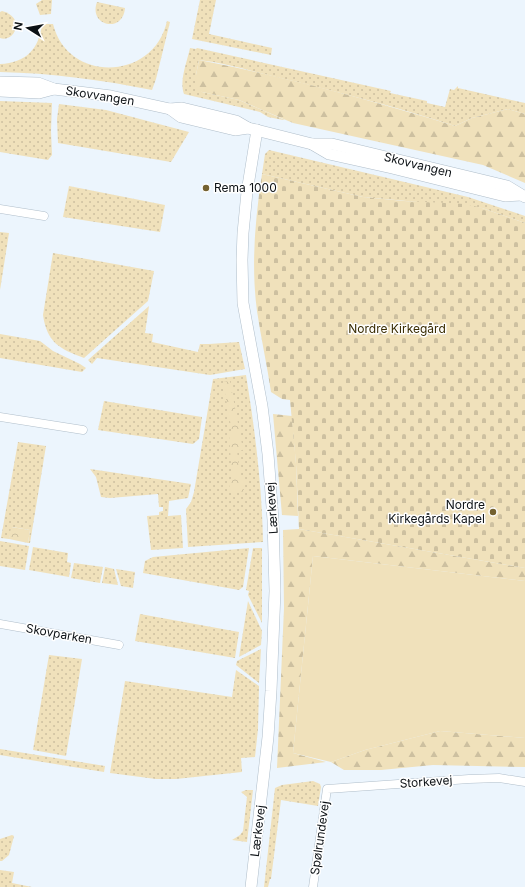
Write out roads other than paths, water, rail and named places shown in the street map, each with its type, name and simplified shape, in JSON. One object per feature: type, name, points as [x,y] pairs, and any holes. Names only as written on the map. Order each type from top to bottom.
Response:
[{"type":"street","name":"Skovvangen","points":[[0,82],[38,83],[54,89],[111,96],[170,109],[181,117],[235,130],[252,129],[312,144],[329,154],[505,196],[523,196]]},
{"type":"street","name":"Skovvangen","points":[[0,91],[39,92],[54,89]]},
{"type":"street","name":"Lærkevej","points":[[251,887],[268,737],[275,591],[273,520],[268,454],[262,406],[243,296],[243,233],[252,129]]},
{"type":"street","points":[[0,209],[44,216]]},
{"type":"street","points":[[0,417],[83,430]]},
{"type":"street","name":"Skovparken","points":[[0,624],[119,644]]},
{"type":"street","name":"Storkevej","points":[[327,789],[469,779],[499,778],[525,782]]},
{"type":"street","name":"Spølrundevej","points":[[313,887],[327,789]]},
{"type":"place","name":"Rema 1000","points":[[206,188]]},
{"type":"place","name":"Nordre Kirkegårds Kapel","points":[[493,512]]},
{"type":"park label","name":"Nordre Kirkegård","points":[[397,329]]}]
